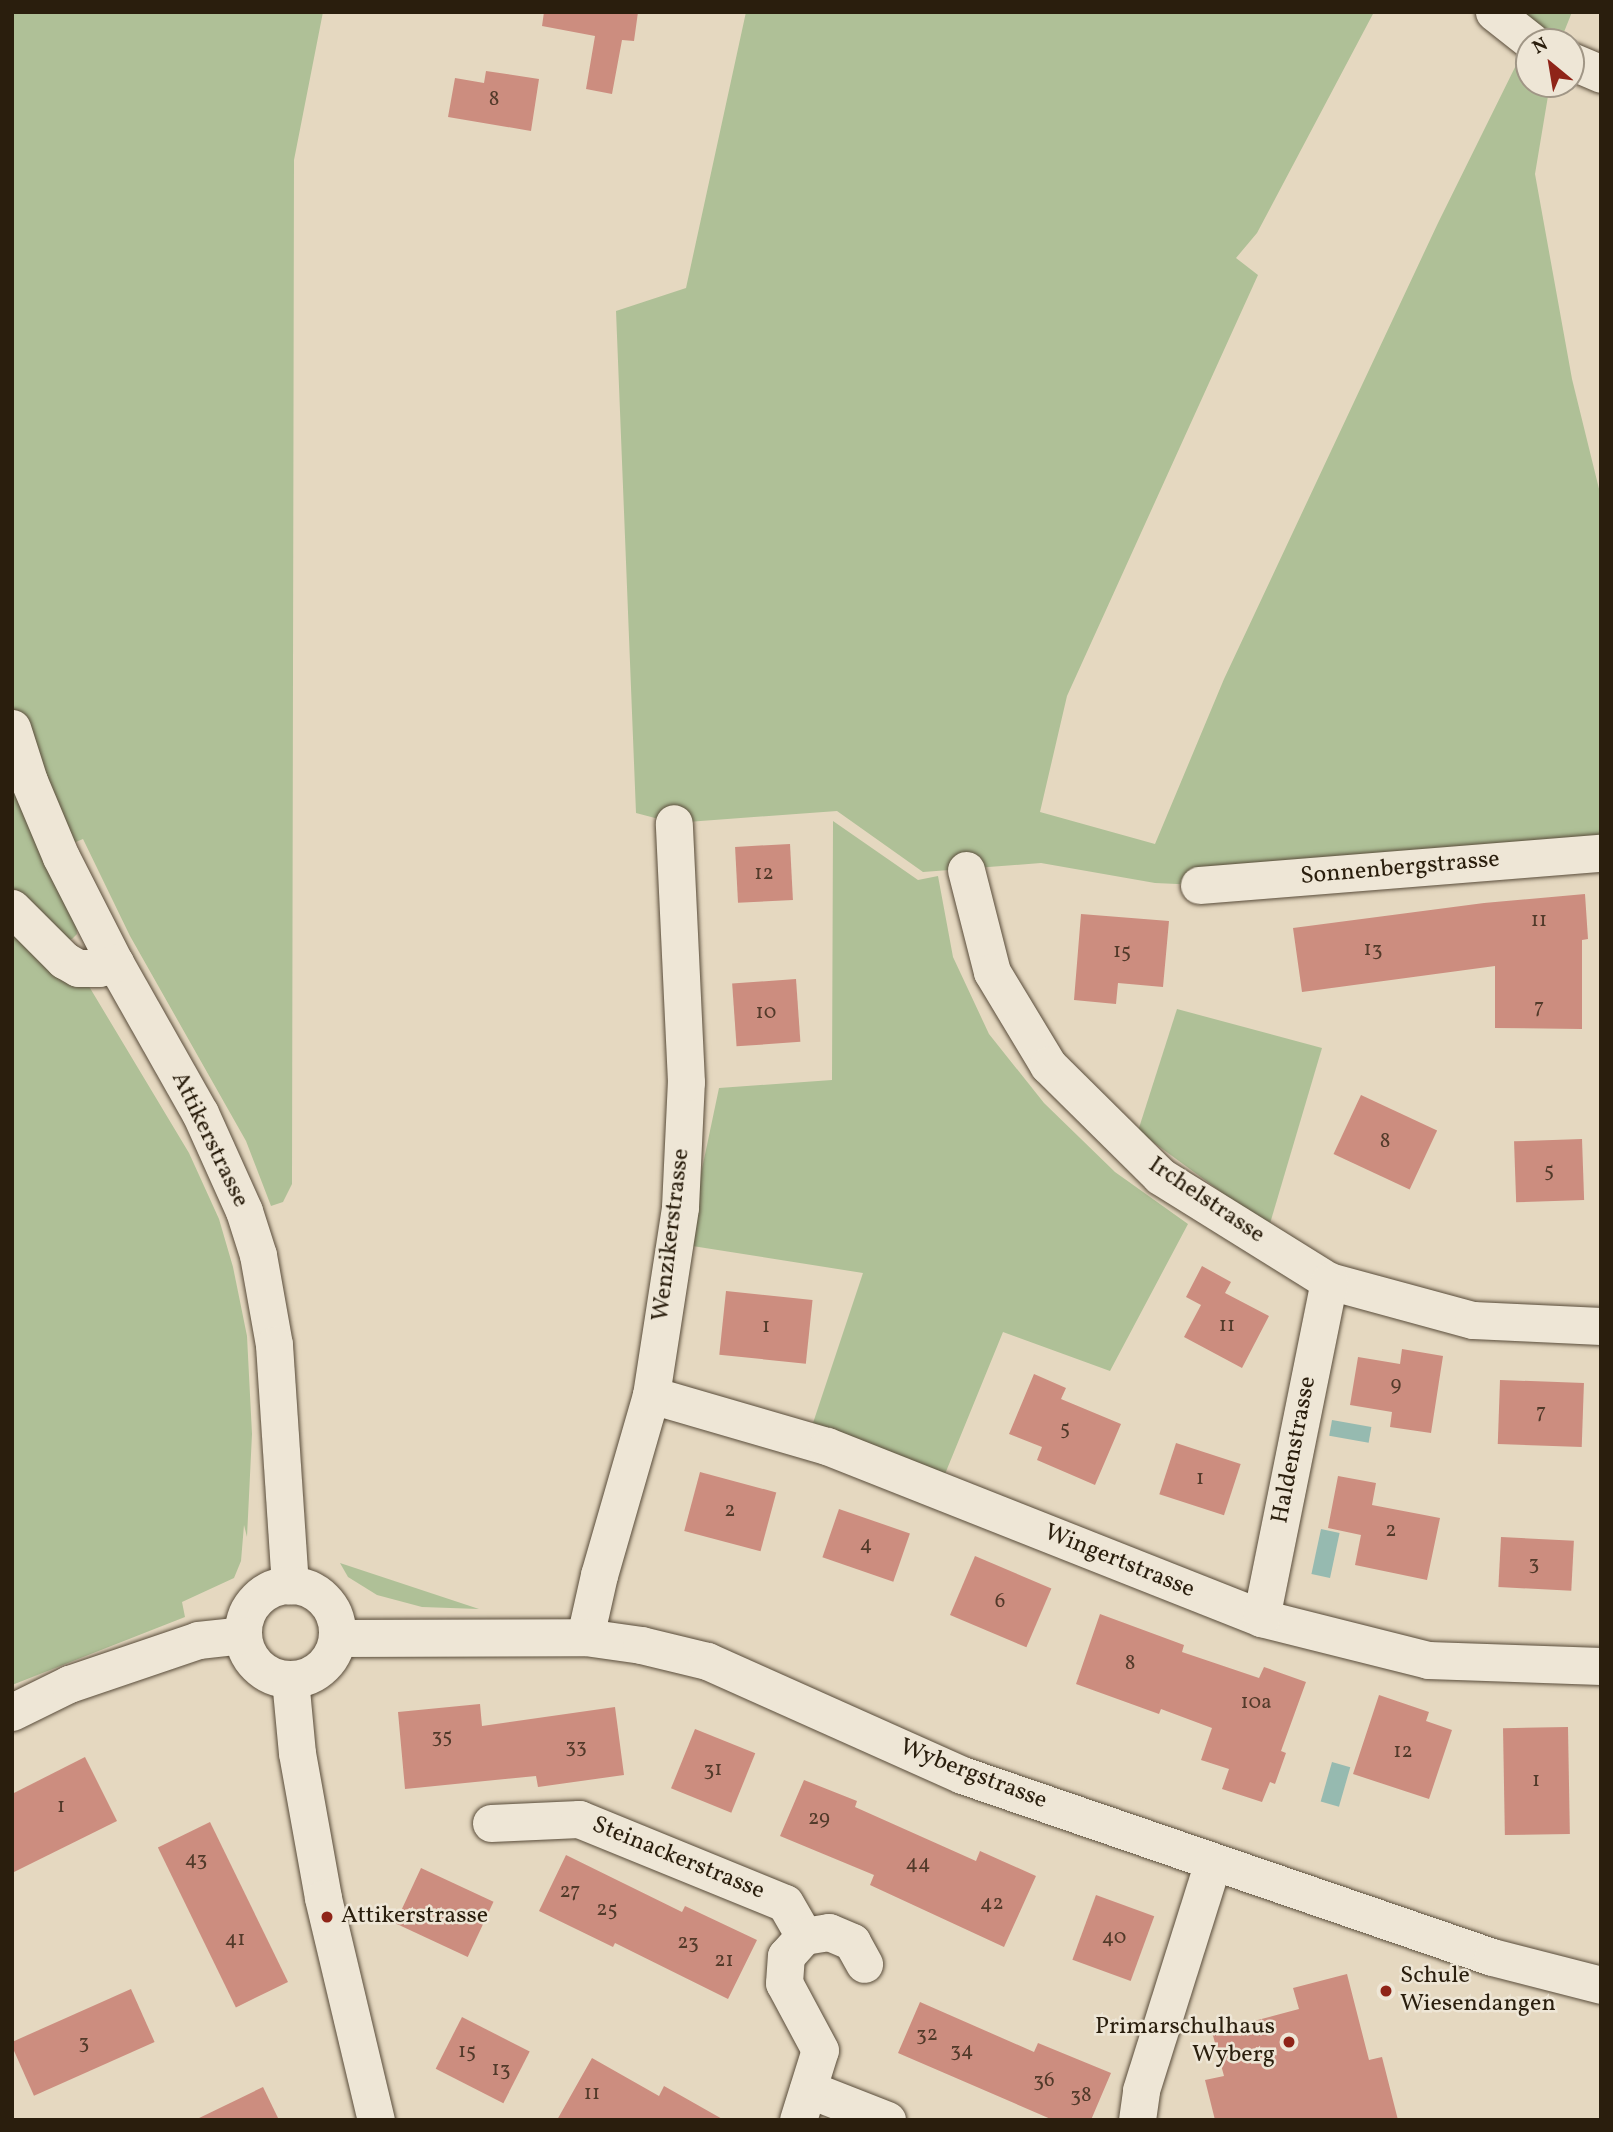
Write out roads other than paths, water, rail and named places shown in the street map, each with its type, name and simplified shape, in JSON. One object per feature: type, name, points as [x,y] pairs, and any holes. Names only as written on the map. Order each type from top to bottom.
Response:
[{"type":"street","points":[[1494,12],[1515,29]]},
{"type":"street","name":"Attikerstrasse","points":[[12,728],[29,781],[61,858],[115,963],[200,1113],[244,1212],[258,1255],[274,1345],[290,1585]]},
{"type":"street","name":"Wenzikerstrasse","points":[[585,1637],[598,1575],[651,1395],[680,1207],[686,1082],[674,823]]},
{"type":"street","name":"Sonnenbergstrasse","points":[[1199,885],[1601,853]]},
{"type":"street","name":"Irchelstrasse","points":[[966,870],[992,972],[1048,1065],[1160,1176],[1329,1281],[1473,1320],[1601,1326]]},
{"type":"street","points":[[12,908],[64,960],[78,968],[99,968],[115,963]]},
{"type":"street","name":"Haldenstrasse","points":[[1261,1618],[1329,1281]]},
{"type":"street","name":"Wingertstrasse","points":[[651,1395],[827,1446],[1261,1618],[1428,1660],[1601,1665]]},
{"type":"street","points":[[290,1585],[305,1588],[325,1601],[336,1622],[337,1638],[331,1654],[321,1667],[306,1676],[290,1679],[276,1677],[253,1661],[243,1635],[245,1616],[255,1600],[271,1588],[290,1585]]},
{"type":"street","points":[[12,1712],[69,1684],[198,1640],[243,1635]]},
{"type":"street","name":"Wybergstrasse","points":[[337,1638],[585,1637],[641,1645],[707,1661],[962,1775],[1492,1957],[1599,1977]]},
{"type":"street","points":[[1601,1665],[1601,1677]]},
{"type":"street","points":[[290,1679],[297,1753],[323,1898],[376,2120]]},
{"type":"street","name":"Steinackerstrasse","points":[[491,1823],[579,1819],[785,1903],[804,1936]]},
{"type":"street","points":[[1137,2120],[1141,2090],[1213,1862]]},
{"type":"street","points":[[864,1964],[859,1952],[841,1935],[816,1932],[804,1936],[786,1956],[782,1969],[789,1995],[820,2050],[803,2104],[887,2120]]},
{"type":"water","points":[[1332,1420],[1371,1427],[1369,1443],[1329,1436]]},
{"type":"water","points":[[1321,1529],[1340,1533],[1330,1578],[1311,1574]]},
{"type":"water","points":[[1332,1762],[1350,1767],[1339,1807],[1321,1801]]},
{"type":"place","name":"Attikerstrasse","points":[[327,1917]]},
{"type":"place","name":"Schule Wiesendangen","points":[[1386,1991]]},
{"type":"place","name":"Primarschulhaus Wyberg","points":[[1289,2042]]}]
